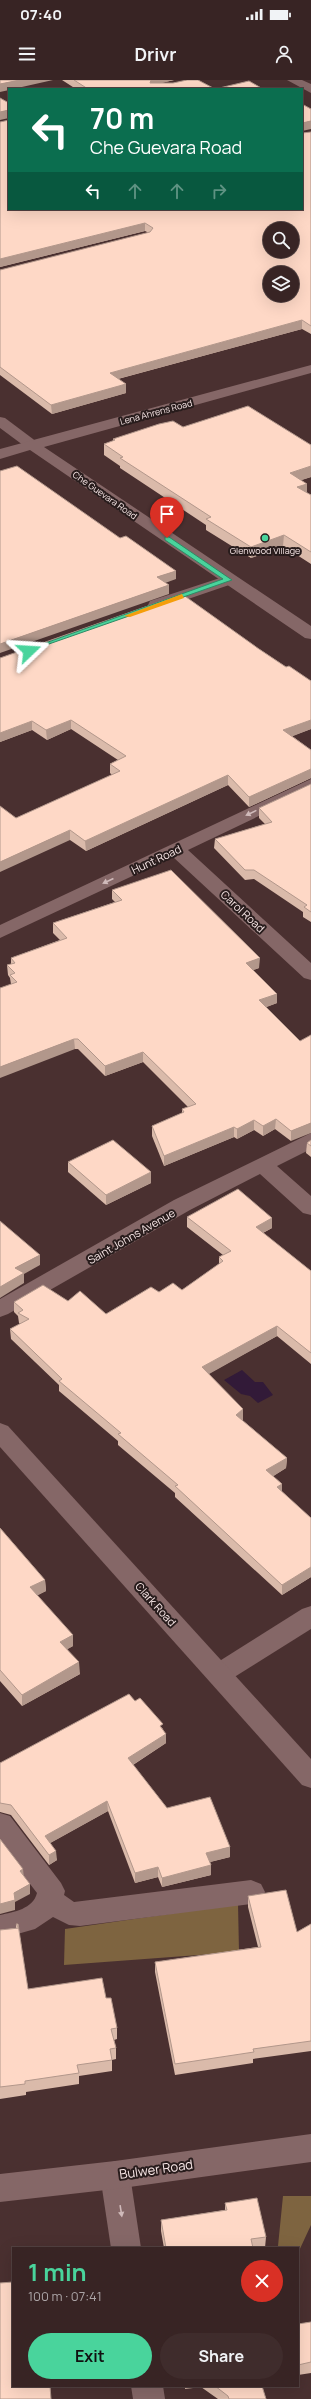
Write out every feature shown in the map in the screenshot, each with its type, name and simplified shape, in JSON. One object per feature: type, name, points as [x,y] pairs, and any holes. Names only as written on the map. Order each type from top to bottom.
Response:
[{"type":"street","points":[[293,80],[311,89]]},
{"type":"street","name":"Lena Ahrens Road","points":[[0,454],[311,369]]},
{"type":"street","name":"Che Guevara Road","points":[[0,421],[32,445],[228,580],[311,634]]},
{"type":"street","points":[[140,611],[228,580]]},
{"type":"street","name":"Hunt Road","points":[[0,932],[311,784]]},
{"type":"street","name":"Carol Road","points":[[176,849],[311,974]]},
{"type":"street","name":"Saint Johns Avenue","points":[[0,1309],[182,1205],[311,1140]]},
{"type":"street","points":[[263,1165],[311,1208]]},
{"type":"street","name":"Clark Road","points":[[0,1432],[311,1777]]},
{"type":"street","points":[[219,1674],[311,1616]]},
{"type":"street","points":[[0,1824],[47,1883],[51,1891],[50,1901],[46,1908],[37,1915],[19,1924],[0,1927]]},
{"type":"street","points":[[50,1901],[69,1913],[80,1914],[251,1892]]},
{"type":"street","name":"Bulwer Road","points":[[0,2188],[115,2175],[311,2148]]},
{"type":"street","points":[[115,2175],[126,2247]]},
{"type":"street","points":[[147,2387],[149,2399]]},
{"type":"shaded area","points":[[242,1370],[255,1382],[263,1382],[273,1395],[258,1403],[250,1396],[241,1394],[224,1380]]},
{"type":"shaded area","points":[[238,1904],[239,1952],[64,1965],[65,1929]]},
{"type":"shaded area","points":[[283,2196],[311,2196],[311,2225],[299,2251],[299,2247],[278,2246]]},
{"type":"building","points":[[0,80],[20,80],[0,84]]},
{"type":"building","points":[[74,80],[151,80],[150,83],[173,83],[187,80],[198,80],[213,88],[86,88]]},
{"type":"building","points":[[249,81],[261,88],[219,88]]},
{"type":"building","points":[[0,98],[8,102],[8,110],[0,112]]},
{"type":"building","points":[[303,105],[311,109],[311,121],[303,123]]},
{"type":"building","points":[[8,120],[8,210],[303,210],[303,133],[311,132],[311,326],[302,320],[110,373],[126,384],[51,405],[0,367],[0,270],[150,232],[153,228],[145,223],[0,259],[0,122]]},
{"type":"building","points":[[248,406],[311,445],[311,466],[290,473],[307,484],[297,487],[311,495],[311,552],[284,535],[251,547],[206,519],[211,517],[120,458],[123,457],[104,444],[115,440],[113,439],[159,424],[173,421],[183,427]]},
{"type":"building","points":[[17,466],[120,538],[126,536],[176,571],[157,577],[169,585],[0,644],[0,471]]},
{"type":"building","points":[[182,594],[259,649],[286,667],[289,666],[311,681],[311,720],[283,730],[311,750],[311,769],[249,797],[228,775],[85,841],[70,830],[0,862],[0,806],[16,818],[120,771],[110,764],[126,756],[71,720],[46,730],[32,721],[0,733],[0,658]]},
{"type":"building","points":[[311,784],[311,912],[304,907],[307,905],[254,870],[245,870],[215,839],[272,822],[259,808]]},
{"type":"building","points":[[171,870],[260,958],[246,963],[277,994],[259,1000],[300,1041],[311,1035],[311,1123],[291,1131],[276,1119],[263,1126],[254,1120],[237,1129],[234,1127],[164,1156],[152,1126],[184,1112],[182,1109],[196,1104],[143,1052],[105,1066],[78,1039],[74,1039],[0,1067],[0,988],[17,982],[10,975],[15,973],[7,965],[15,963],[11,958],[67,938],[53,923],[122,900],[112,890]]},
{"type":"building","points":[[113,1140],[151,1172],[106,1195],[68,1162]]},
{"type":"building","points":[[311,1140],[311,1146],[307,1143]]},
{"type":"building","points":[[238,1189],[272,1218],[256,1227],[311,1271],[311,1353],[277,1326],[202,1367],[243,1409],[236,1415],[287,1458],[266,1470],[282,1484],[277,1487],[311,1518],[311,1567],[282,1585],[175,1486],[178,1485],[118,1434],[121,1433],[59,1381],[62,1379],[10,1329],[29,1319],[18,1313],[23,1310],[14,1302],[43,1285],[68,1301],[80,1291],[106,1314],[151,1287],[159,1292],[173,1283],[182,1290],[223,1261],[219,1257],[231,1251],[187,1217]]},
{"type":"building","points":[[0,1221],[40,1255],[15,1268],[24,1273],[0,1287]]},
{"type":"building","points":[[0,1528],[45,1580],[30,1587],[73,1635],[60,1642],[79,1662],[22,1695],[0,1670]]},
{"type":"building","points":[[129,1694],[135,1701],[140,1698],[163,1724],[160,1726],[166,1734],[128,1758],[167,1808],[210,1797],[230,1847],[206,1853],[211,1865],[162,1878],[158,1867],[135,1873],[107,1801],[45,1836],[56,1851],[49,1855],[11,1805],[0,1803],[0,1763]]},
{"type":"building","points":[[0,1839],[23,1869],[20,1871],[30,1884],[14,1893],[15,1900],[0,1904]]},
{"type":"building","points":[[286,1890],[297,1932],[311,1924],[311,2041],[253,2049],[254,2052],[175,2064],[155,1962],[261,1947],[248,1896]]},
{"type":"building","points":[[19,1928],[28,1989],[102,1978],[106,1998],[111,1998],[117,2028],[111,2029],[116,2048],[110,2049],[112,2060],[77,2065],[79,2073],[25,2081],[25,2084],[0,2087],[0,1930]]},
{"type":"building","points":[[257,2198],[266,2237],[251,2239],[253,2247],[166,2247],[161,2220],[227,2210],[225,2203]]},
{"type":"building","points":[[12,2282],[12,2387],[50,2387],[51,2399],[0,2399],[0,2283]]},
{"type":"building","points":[[311,2322],[311,2362],[299,2365],[299,2324]]},
{"type":"building","points":[[216,2387],[262,2387],[266,2399],[229,2399],[228,2396]]},
{"type":"slow traffic","points":[[128,616],[182,596]]},
{"type":"place","name":"Glenwood Village","points":[[265,538]]},
{"type":"route","points":[[29,651],[228,580],[167,538]]}]
